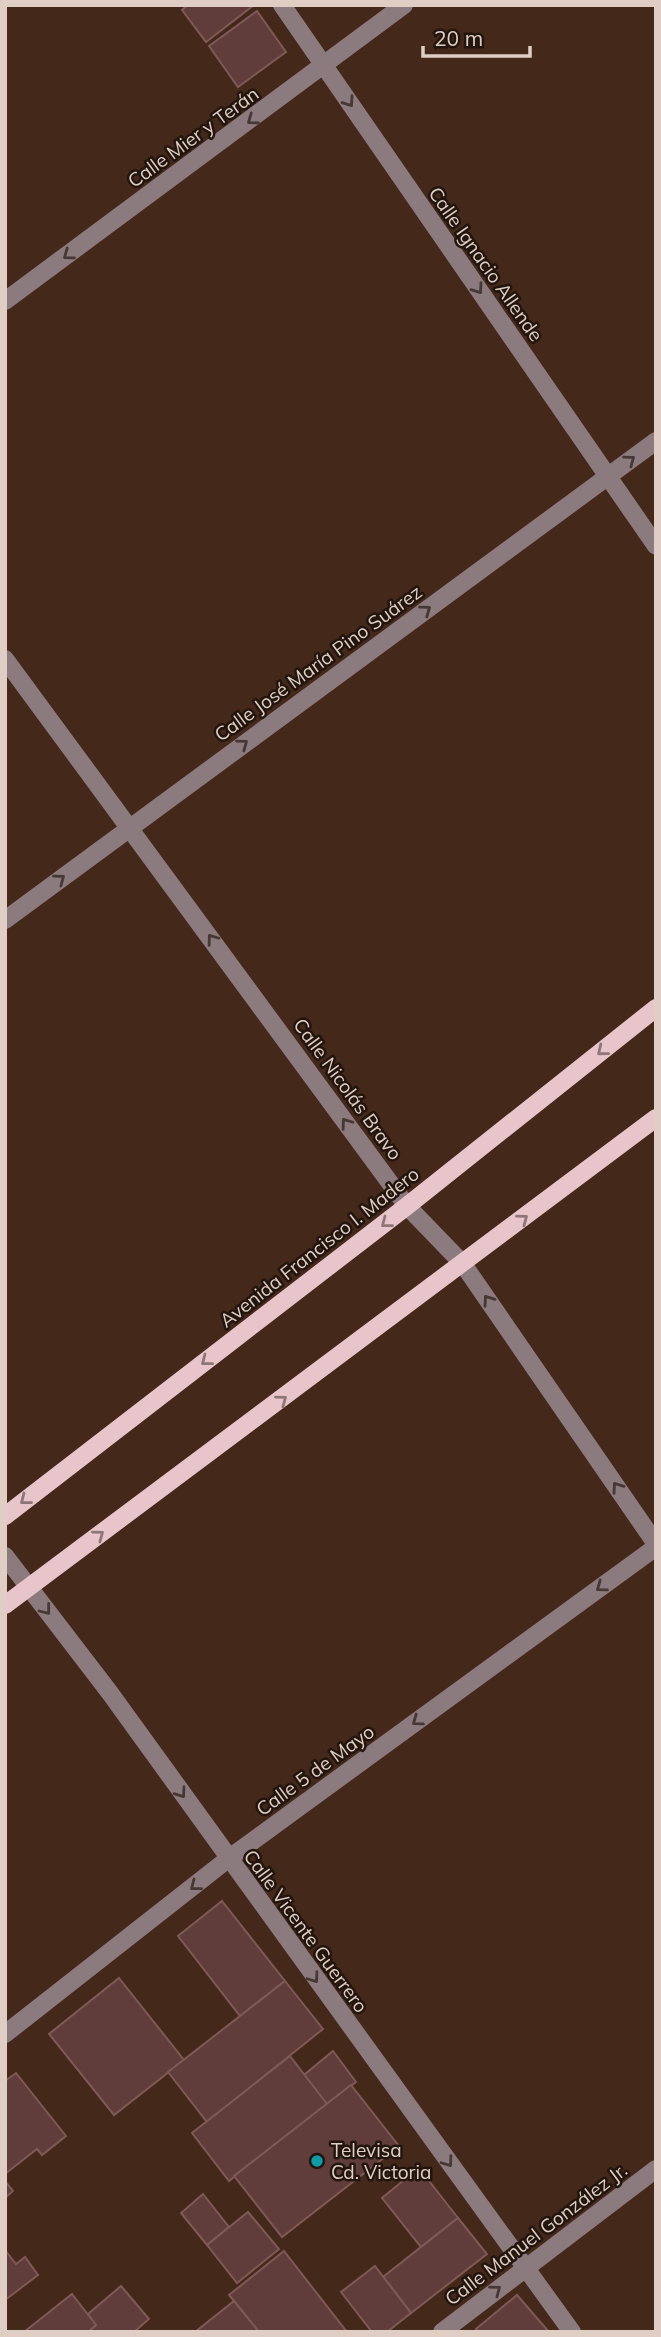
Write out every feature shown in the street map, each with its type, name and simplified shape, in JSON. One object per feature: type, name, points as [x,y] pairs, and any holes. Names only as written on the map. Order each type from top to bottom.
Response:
[{"type":"main road","name":"Avenida Francisco I. Madero","points":[[5,1516],[407,1206],[656,1008]]},
{"type":"main road","points":[[5,1605],[656,1118]]},
{"type":"street","name":"Calle Ignacio Allende","points":[[282,5],[656,546]]},
{"type":"street","name":"Calle Mier y Terán","points":[[5,301],[404,5]]},
{"type":"street","name":"Calle José María Pino Suárez","points":[[5,920],[656,441]]},
{"type":"street","name":"Calle Nicolás Bravo","points":[[5,659],[407,1206],[463,1264],[656,1545]]},
{"type":"street","name":"Calle 5 de Mayo","points":[[5,2034],[228,1859],[656,1545]]},
{"type":"street","name":"Calle Vicente Guerrero","points":[[5,1556],[110,1693],[572,2332]]},
{"type":"street","name":"Calle Manuel González Jr.","points":[[442,2332],[656,2169]]},
{"type":"building","points":[[188,5],[254,5],[206,42],[182,10]]},
{"type":"building","points":[[257,11],[286,52],[238,87],[209,46]]},
{"type":"building","points":[[222,1901],[285,1981],[240,2016],[178,1936]]},
{"type":"building","points":[[119,1978],[184,2060],[114,2115],[49,2034]]},
{"type":"building","points":[[285,1981],[323,2029],[207,2122],[168,2072]]},
{"type":"building","points":[[333,2051],[356,2082],[327,2104],[304,2075]]},
{"type":"building","points":[[290,2056],[327,2104],[229,2181],[192,2133]]},
{"type":"building","points":[[16,2073],[66,2136],[42,2155],[37,2149],[5,2174],[5,2081]]},
{"type":"building","name":"Televisa Cd. Victoria","points":[[351,2085],[399,2146],[282,2237],[234,2176]]},
{"type":"building","points":[[419,2168],[458,2218],[421,2247],[382,2198]]},
{"type":"building","points":[[5,2181],[13,2191],[5,2198]]},
{"type":"building","points":[[203,2194],[229,2227],[207,2245],[181,2213]]},
{"type":"building","points":[[248,2212],[279,2249],[237,2283],[207,2245]]},
{"type":"building","points":[[458,2218],[487,2254],[411,2313],[383,2277]]},
{"type":"building","points":[[5,2250],[16,2264],[25,2257],[38,2275],[5,2300]]},
{"type":"building","points":[[284,2251],[347,2332],[259,2332],[229,2295]]},
{"type":"building","points":[[375,2266],[411,2313],[387,2332],[372,2332],[341,2292]]},
{"type":"building","points":[[121,2286],[149,2319],[134,2332],[88,2332],[96,2325],[88,2314]]},
{"type":"building","points":[[72,2294],[96,2325],[88,2332],[24,2332]]},
{"type":"building","points":[[517,2295],[549,2332],[478,2332],[476,2329]]},
{"type":"building","points":[[234,2301],[259,2332],[195,2332]]},
{"type":"place","name":"Televisa Cd. Victoria","points":[[317,2161]]}]
